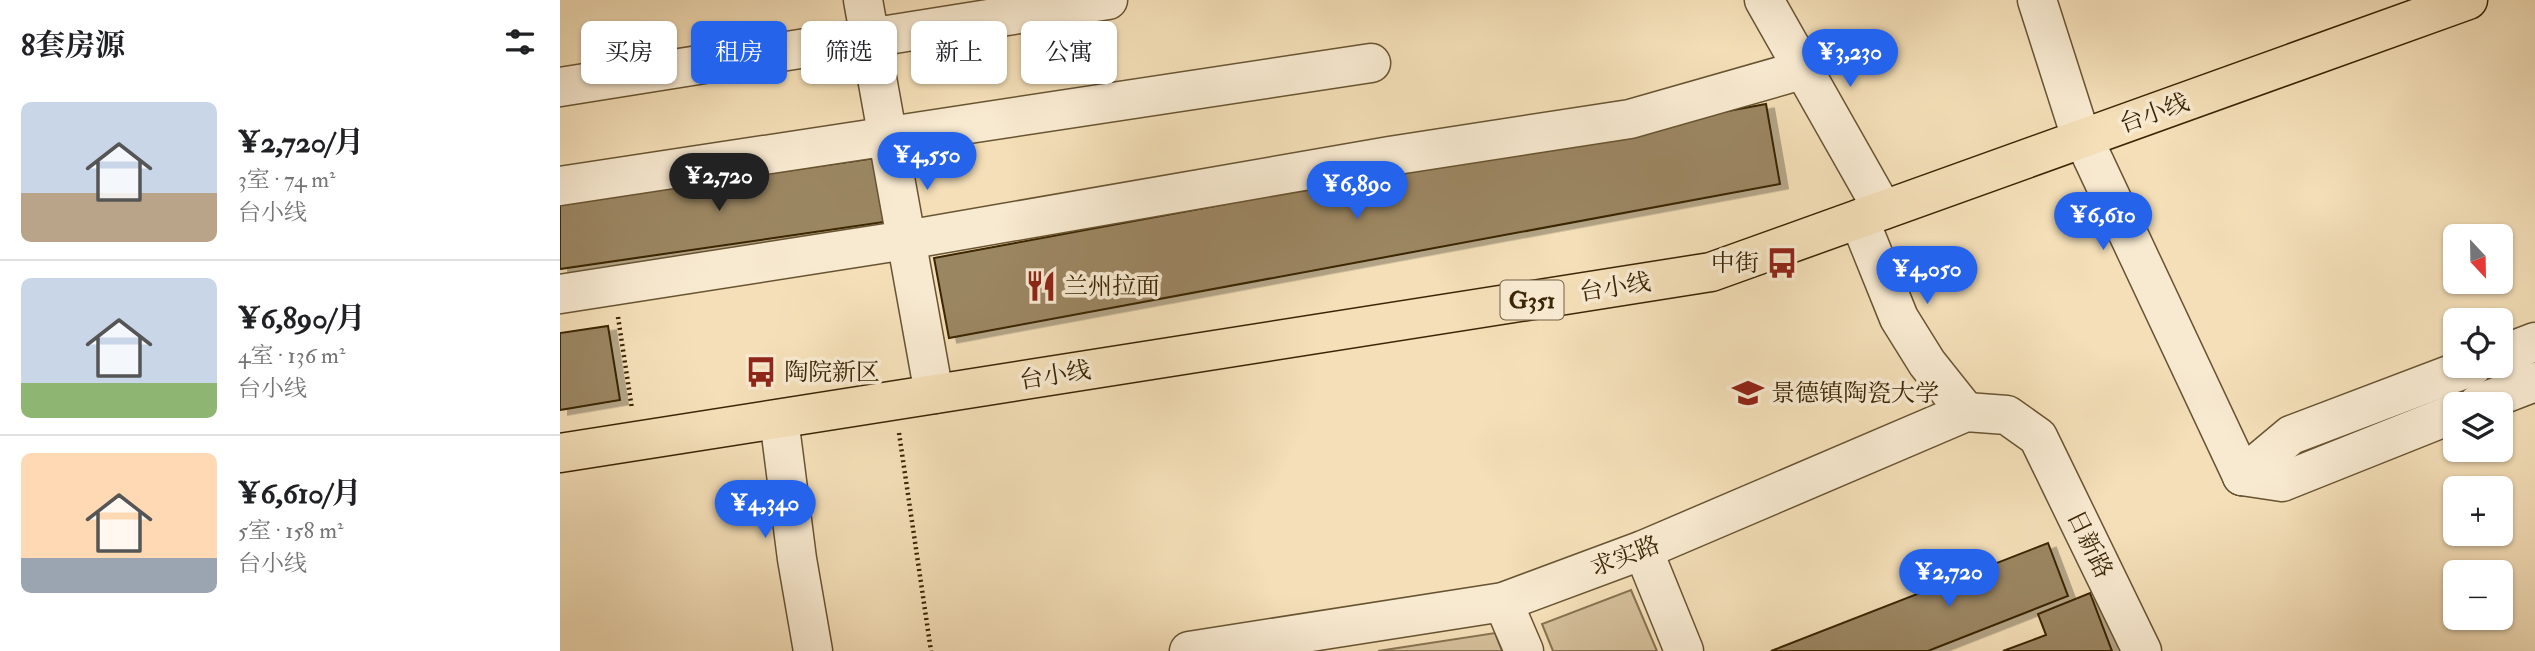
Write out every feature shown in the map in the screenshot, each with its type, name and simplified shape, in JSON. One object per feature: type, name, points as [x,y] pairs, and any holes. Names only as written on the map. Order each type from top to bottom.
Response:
[{"type":"highway","name":"台小线","points":[[560,453],[1711,272],[2468,0]]},
{"type":"street","points":[[863,0],[867,21]]},
{"type":"street","points":[[897,34],[1108,0]]},
{"type":"street","points":[[1764,0],[1805,69],[1871,214],[1899,318],[1927,363],[1966,412]]},
{"type":"street","points":[[2037,0],[2082,138],[2242,476]]},
{"type":"street","points":[[560,87],[801,49]]},
{"type":"street","points":[[560,186],[1371,63]]},
{"type":"street","points":[[560,293],[906,240],[1390,156],[1630,119],[1805,69]]},
{"type":"street","points":[[878,84],[934,394]]},
{"type":"street","points":[[2513,350],[2535,342]]},
{"type":"street","points":[[2242,476],[2291,435],[2443,377]]},
{"type":"street","points":[[2510,392],[2535,382]]},
{"type":"street","name":"求实路","points":[[1189,651],[1503,602],[1643,550],[1966,412],[2007,415],[2038,437]]},
{"type":"street","points":[[779,419],[797,559],[814,651]]},
{"type":"street","points":[[2242,476],[2282,482],[2443,419]]},
{"type":"street","name":"日新路","points":[[2038,437],[2142,651]]},
{"type":"street","points":[[1643,550],[1684,651]]},
{"type":"street","points":[[1503,602],[1524,651]]},
{"type":"path","points":[[614,285],[637,441]]},
{"type":"path","points":[[894,401],[931,651]]},
{"type":"shaded area","points":[[1631,590],[1657,651],[1553,651],[1542,624]]},
{"type":"shaded area","points":[[1495,633],[1502,651],[1378,651]]},
{"type":"building","points":[[1766,104],[1780,184],[949,338],[934,258]]},
{"type":"building","points":[[875,158],[884,222],[560,269],[560,203]]},
{"type":"building","points":[[608,326],[620,400],[560,410],[560,333]]},
{"type":"building","points":[[2048,543],[2068,596],[1928,651],[1771,651]]},
{"type":"building","points":[[2090,593],[2112,651],[2003,651],[2046,635],[2038,614]]},
{"type":"place","name":"中街","points":[[1782,263]]},
{"type":"place","name":"兰州拉面","points":[[1041,286]]},
{"type":"place","name":"陶院新区","points":[[761,372]]},
{"type":"place","name":"景德镇陶瓷大学","points":[[1748,393]]}]
